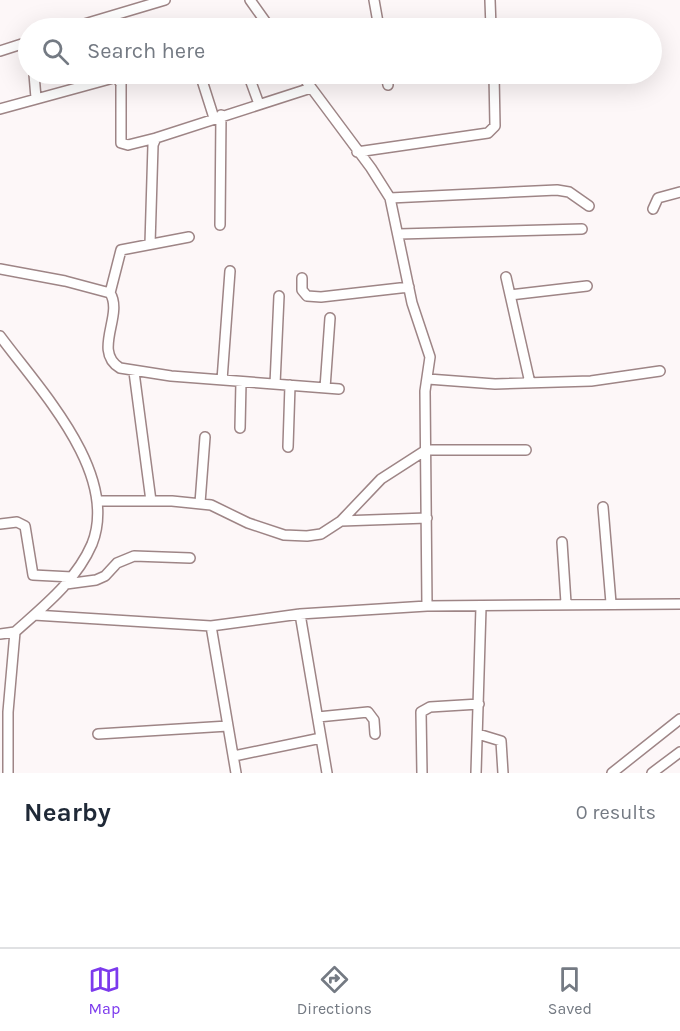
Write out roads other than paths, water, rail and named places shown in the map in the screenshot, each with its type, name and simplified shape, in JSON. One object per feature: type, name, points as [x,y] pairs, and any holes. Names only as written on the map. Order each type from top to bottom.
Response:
[{"type":"street","points":[[99,18],[139,4],[165,0]]},
{"type":"street","points":[[250,0],[263,18]]},
{"type":"street","points":[[374,0],[377,18]]},
{"type":"street","points":[[490,0],[490,18]]},
{"type":"street","points":[[0,51],[18,45]]},
{"type":"street","points":[[35,84],[36,98]]},
{"type":"street","points":[[0,109],[90,84]]},
{"type":"street","points":[[121,84],[121,143],[128,145],[311,88]]},
{"type":"street","points":[[204,84],[217,116],[220,225]]},
{"type":"street","points":[[252,84],[259,104]]},
{"type":"street","points":[[308,84],[371,168],[390,198],[409,288],[430,357],[425,391],[427,606]]},
{"type":"street","points":[[357,152],[488,133],[495,126],[494,84]]},
{"type":"street","points":[[150,244],[153,145],[156,138]]},
{"type":"street","points":[[390,198],[556,190],[568,192],[589,206]]},
{"type":"street","points":[[653,209],[658,198],[680,192]]},
{"type":"street","points":[[399,234],[582,229]]},
{"type":"street","points":[[189,237],[121,250],[110,293],[113,303],[109,354],[114,365],[134,372],[339,389]]},
{"type":"street","points":[[0,269],[74,283],[110,293]]},
{"type":"street","points":[[222,380],[230,271]]},
{"type":"street","points":[[506,277],[530,383]]},
{"type":"street","points":[[302,278],[303,290],[307,296],[321,297],[409,288]]},
{"type":"street","points":[[510,296],[587,286]]},
{"type":"street","points":[[275,384],[279,296]]},
{"type":"street","points":[[325,388],[330,318]]},
{"type":"street","points":[[0,336],[50,401],[74,439],[92,477],[99,501],[97,525],[91,544],[69,580],[15,632],[0,634]]},
{"type":"street","points":[[428,379],[495,384],[591,381],[660,371]]},
{"type":"street","points":[[134,372],[151,501]]},
{"type":"street","points":[[240,428],[241,382]]},
{"type":"street","points":[[288,447],[290,385]]},
{"type":"street","points":[[200,503],[205,437]]},
{"type":"street","points":[[99,501],[200,503],[211,505],[248,524],[284,535],[321,534],[341,521],[381,479],[426,450],[526,450]]},
{"type":"street","points":[[603,507],[611,603]]},
{"type":"street","points":[[341,521],[427,518]]},
{"type":"street","points":[[0,524],[17,522],[25,526],[33,576],[96,580],[105,576],[117,563],[134,556],[189,558]]},
{"type":"street","points":[[562,542],[566,603]]},
{"type":"street","points":[[34,615],[211,626],[300,614],[427,606],[481,607],[566,603],[680,604]]},
{"type":"street","points":[[476,773],[481,607]]},
{"type":"street","points":[[300,614],[327,773]]},
{"type":"street","points":[[211,626],[236,773]]},
{"type":"street","points":[[8,773],[8,712],[15,632]]},
{"type":"street","points":[[422,773],[421,712],[430,707],[479,704]]},
{"type":"street","points":[[318,717],[368,712],[374,720],[375,734]]},
{"type":"street","points":[[612,773],[680,719]]},
{"type":"street","points":[[98,734],[228,726]]},
{"type":"street","points":[[478,734],[501,741],[502,773]]},
{"type":"street","points":[[234,756],[321,738]]},
{"type":"street","points":[[652,773],[680,752]]}]
